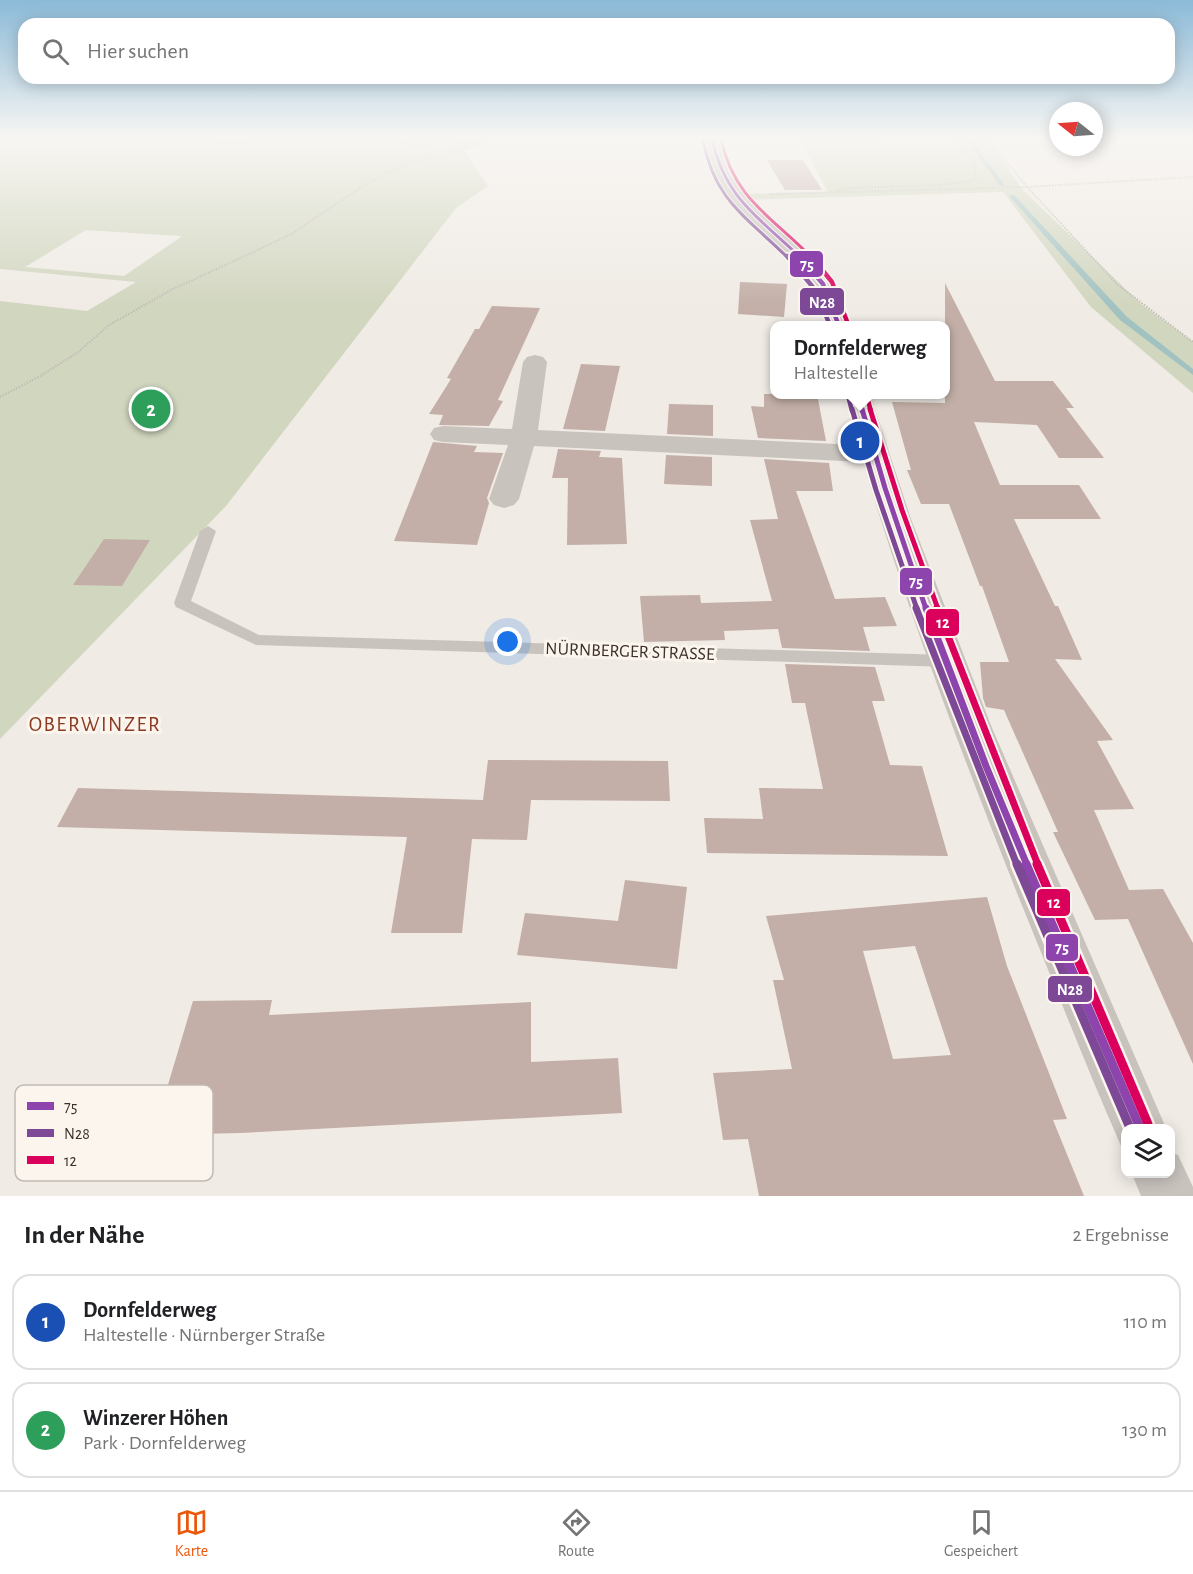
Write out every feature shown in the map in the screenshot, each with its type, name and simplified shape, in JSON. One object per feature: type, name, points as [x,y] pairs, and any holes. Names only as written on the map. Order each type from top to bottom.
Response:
[{"type":"street","points":[[734,195],[817,276],[833,304],[838,321]]},
{"type":"street","points":[[504,499],[524,436],[535,362]]},
{"type":"street","points":[[858,399],[874,454],[946,661],[1043,904],[1138,1124]]},
{"type":"street","points":[[443,434],[874,454]]},
{"type":"street","points":[[1161,1178],[1169,1196]]},
{"type":"lane","name":"NÜRNBERGER STRASSE","points":[[208,531],[182,603],[256,640],[946,661]]},
{"type":"path","points":[[0,397],[42,375],[76,353],[109,325],[171,290],[290,235],[350,195]]},
{"type":"path","points":[[1034,195],[1118,285],[1193,342]]},
{"type":"green space","points":[[0,195],[475,195],[456,208],[226,506],[0,739],[0,301],[87,311],[136,282],[0,269]],"holes":[[[86,230],[181,237],[124,276],[25,267]]]},
{"type":"green space","points":[[734,195],[910,195],[738,200]]},
{"type":"green space","points":[[1005,195],[1028,195],[1141,304],[1193,342],[1193,393],[1091,307]]},
{"type":"building","points":[[740,282],[787,284],[784,317],[738,314]]},
{"type":"building","points":[[945,283],[995,381],[1053,381],[1074,408],[1066,408],[1104,458],[1059,458],[1037,425],[974,422],[1000,485],[1079,485],[1101,519],[1014,519],[1055,606],[1058,606],[1082,660],[1055,659],[1113,740],[1097,741],[1134,809],[1094,810],[1129,890],[1163,889],[1193,943],[1193,1064],[1128,919],[1095,920],[1053,832],[1058,832],[1004,710],[986,707],[980,662],[1009,662],[949,504],[921,504],[907,470],[911,470],[892,402],[945,403],[945,399],[950,399],[950,321],[945,321]]},
{"type":"building","points":[[492,306],[540,308],[498,400],[503,401],[489,426],[439,425],[443,415],[429,414],[451,379],[447,378],[475,329],[479,329]]},
{"type":"building","points":[[581,364],[620,366],[605,431],[563,429]]},
{"type":"building","points":[[764,394],[770,394],[770,399],[818,399],[826,441],[758,438],[751,406],[764,407]]},
{"type":"building","points":[[669,404],[713,405],[713,436],[667,434]]},
{"type":"building","points":[[433,442],[477,446],[474,452],[503,453],[487,498],[489,503],[477,545],[394,541]]},
{"type":"building","points":[[558,449],[601,451],[599,457],[622,458],[627,544],[567,545],[568,478],[552,478]]},
{"type":"building","points":[[666,455],[712,457],[712,486],[664,484]]},
{"type":"building","points":[[764,459],[829,463],[833,491],[796,491],[835,599],[885,597],[897,626],[863,627],[870,651],[782,648],[778,629],[724,631],[725,640],[644,642],[640,596],[700,595],[701,603],[772,601],[750,520],[778,519]]},
{"type":"building","points":[[104,539],[150,540],[122,586],[73,585]]},
{"type":"building","points":[[785,664],[875,667],[885,701],[872,701],[890,765],[922,766],[948,856],[707,853],[704,818],[763,819],[759,788],[823,789],[805,703],[792,703]]},
{"type":"building","points":[[488,760],[668,761],[670,801],[531,800],[527,840],[472,839],[462,933],[391,933],[407,837],[57,827],[78,788],[483,800]]},
{"type":"building","points":[[625,880],[687,887],[677,969],[517,955],[525,913],[618,921]]},
{"type":"building","points":[[987,897],[1007,966],[1067,1119],[1053,1120],[1084,1196],[759,1196],[748,1139],[723,1140],[713,1073],[792,1069],[773,980],[784,980],[766,916]],"holes":[[[915,946],[951,1055],[893,1059],[863,951]]]},
{"type":"building","points":[[272,1000],[269,1015],[531,1002],[531,1062],[618,1058],[622,1113],[213,1134],[213,1085],[168,1085],[193,1001]]},
{"type":"waterway","points":[[1012,196],[1123,318],[1193,373]]},
{"type":"transit line","name":"N28","points":[[724,195],[747,221],[799,268],[819,296],[828,321]]},
{"type":"transit line","name":"75","points":[[735,195],[805,262],[819,279],[837,321]]},
{"type":"transit line","name":"12","points":[[746,195],[828,275],[847,321]]},
{"type":"transit line","name":"N28","points":[[849,399],[907,583],[941,675],[1014,858],[1128,1124]]},
{"type":"transit line","name":"75","points":[[858,399],[885,488],[950,674],[1023,857],[1138,1124]]},
{"type":"transit line","name":"12","points":[[867,399],[922,567],[991,750],[1148,1124]]},
{"type":"place","name":"Winzerer Höhen","points":[[151,409]]},
{"type":"place","name":"Dornfelderweg","points":[[860,441]]},
{"type":"district","name":"OBERWINZER","points":[[95,724]]}]
